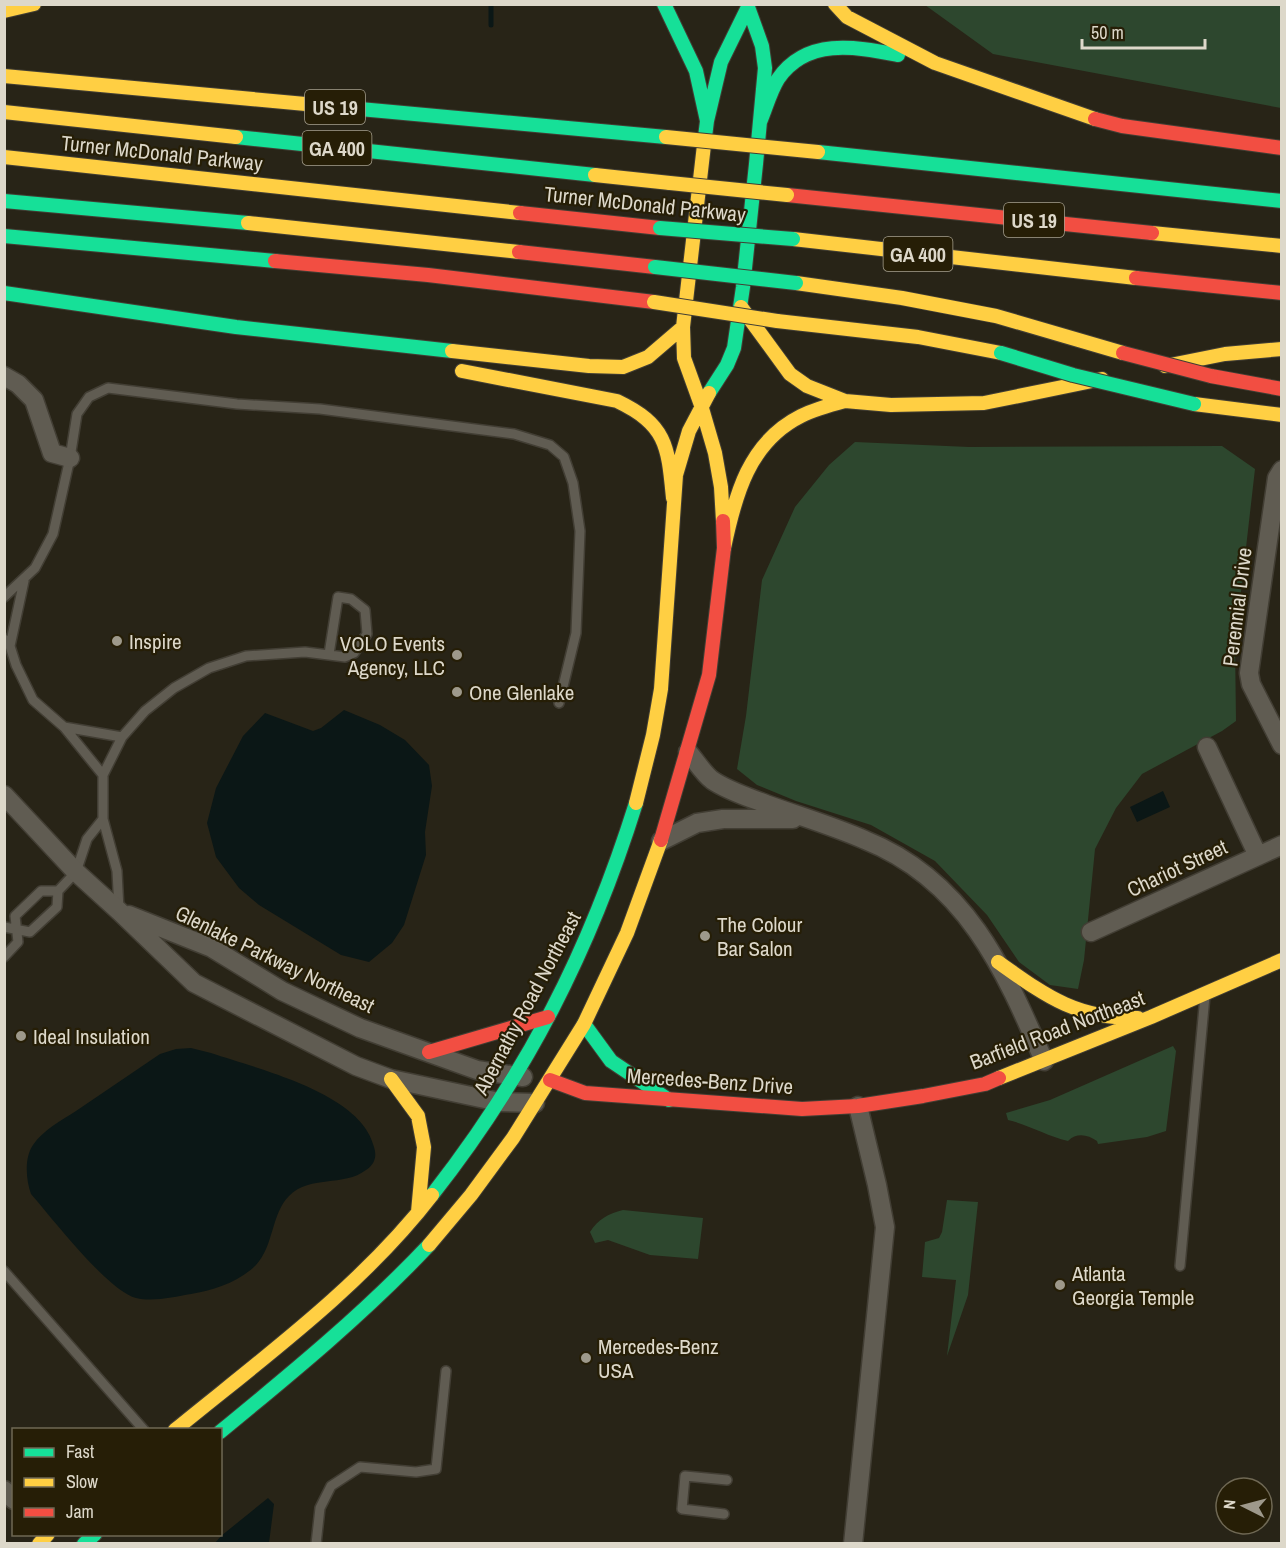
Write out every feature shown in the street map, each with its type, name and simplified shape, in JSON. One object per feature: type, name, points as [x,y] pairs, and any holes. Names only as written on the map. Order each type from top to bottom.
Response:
[{"type":"main road","points":[[4,11],[34,4]]},
{"type":"main road","points":[[664,4],[696,71],[706,121]]},
{"type":"main road","points":[[835,4],[846,17],[935,63],[1087,117],[1122,126],[1281,148]]},
{"type":"main road","name":"Abernathy Road Northeast","points":[[222,1430],[294,1371],[404,1272],[471,1196],[535,1103],[584,1024],[627,933],[661,841],[709,675],[724,548],[721,487],[715,453],[684,358],[683,327],[706,121],[721,62],[748,5]]},
{"type":"main road","name":"Abernathy Road Northeast","points":[[177,1428],[274,1348],[375,1258],[447,1177],[515,1077],[548,1017],[596,917],[633,812],[653,736],[662,686],[673,498],[678,464],[701,405],[734,352],[741,307],[765,68],[762,46],[748,5]]},
{"type":"main road","points":[[760,122],[774,86],[788,68],[806,54],[822,48],[837,45],[854,47],[935,63]]},
{"type":"main road","name":"US 19","points":[[4,76],[666,137],[1281,201]]},
{"type":"main road","name":"Turner McDonald Parkway","points":[[4,112],[1281,246]]},
{"type":"main road","name":"Turner McDonald Parkway","points":[[4,157],[660,228],[793,239],[1281,293]]},
{"type":"main road","points":[[4,201],[200,218],[655,267],[902,298],[996,316],[1211,376],[1281,389]]},
{"type":"main road","points":[[4,236],[417,274],[654,302],[777,321],[909,335],[977,347],[1073,375],[1194,404],[1281,415]]},
{"type":"main road","points":[[4,293],[236,327],[589,366],[625,367],[649,356],[665,345],[683,327]]},
{"type":"main road","points":[[741,307],[790,374],[807,386],[845,401],[891,405],[984,403],[1225,354],[1281,349]]},
{"type":"main road","points":[[236,327],[398,358]]},
{"type":"main road","points":[[444,368],[617,401],[631,407],[645,416],[665,440],[673,498]]},
{"type":"main road","points":[[724,548],[734,499],[762,443],[778,429],[798,417],[845,401]]},
{"type":"main road","name":"Barfield Road Northeast","points":[[838,1107],[922,1096],[985,1084],[1151,1017],[1281,960]]},
{"type":"main road","points":[[998,962],[1038,991],[1073,1010],[1110,1018],[1151,1017]]},
{"type":"main road","points":[[429,1052],[548,1017]]},
{"type":"main road","points":[[584,1024],[610,1061],[669,1100]]},
{"type":"main road","points":[[391,1079],[418,1116],[424,1147],[417,1212]]},
{"type":"main road","name":"Mercedes-Benz Drive","points":[[550,1080],[579,1092],[802,1109],[838,1107]]},
{"type":"main road","name":"Mercedes-Benz Drive","points":[[535,1103],[579,1092]]},
{"type":"street","points":[[4,375],[18,384],[34,400],[52,453],[70,458]]},
{"type":"street","name":"Perennial Drive","points":[[1281,470],[1277,478],[1249,673],[1251,684],[1281,745]]},
{"type":"street","points":[[1207,747],[1258,856]]},
{"type":"street","points":[[688,752],[712,779],[739,794],[865,839],[920,869],[944,889],[965,913],[998,962],[1044,1060]]},
{"type":"street","name":"Glenlake Parkway Northeast","points":[[4,795],[76,872],[194,983],[356,1066],[391,1079],[499,1102],[535,1103]]},
{"type":"street","points":[[661,841],[697,823],[723,819],[807,819]]},
{"type":"street","name":"Chariot Street","points":[[1091,932],[1281,845]]},
{"type":"street","name":"Glenlake Parkway Northeast","points":[[119,911],[212,948],[282,991],[360,1028],[477,1070],[550,1080]]},
{"type":"street","points":[[853,1544],[885,1227],[858,1106]]},
{"type":"lane","points":[[4,597],[36,568],[53,534],[77,414],[89,397],[108,388],[237,404],[320,409],[514,434],[550,445],[564,457],[573,483],[580,531],[576,633],[559,703]]},
{"type":"lane","points":[[24,580],[7,642],[16,665],[33,700],[64,728],[103,775]]},
{"type":"lane","points":[[119,911],[117,871],[103,819],[103,775],[122,738],[145,711],[174,688],[209,668],[246,656],[305,652],[345,657],[354,653],[367,634],[365,610],[351,599],[338,597],[329,654]]},
{"type":"lane","points":[[64,728],[122,738]]},
{"type":"lane","points":[[4,927],[30,932],[57,907],[58,891],[76,872],[87,839],[103,819]]},
{"type":"lane","points":[[4,957],[18,942],[10,916],[41,891],[58,891]]},
{"type":"lane","points":[[1180,1266],[1206,993]]},
{"type":"lane","points":[[4,1271],[142,1428]]},
{"type":"lane","points":[[316,1544],[320,1508],[331,1485],[360,1467],[416,1473],[436,1469],[446,1371]]},
{"type":"lane","points":[[724,1514],[682,1509],[685,1476],[727,1480]]},
{"type":"green space","points":[[925,5],[1281,5],[1281,108],[993,54]]},
{"type":"green space","points":[[855,442],[969,447],[1222,446],[1255,469],[1235,644],[1236,721],[1222,731],[1142,774],[1116,808],[1095,849],[1084,960],[1078,989],[1050,985],[1019,962],[987,915],[935,861],[871,825],[796,801],[757,785],[737,769],[746,716],[762,580],[795,507],[829,465]]},
{"type":"green space","points":[[1173,1046],[1176,1051],[1166,1131],[1147,1137],[1098,1144],[1094,1139],[1082,1135],[1075,1136],[1068,1141],[1008,1120],[1006,1113],[1050,1100]]},
{"type":"green space","points":[[947,1200],[978,1202],[968,1295],[947,1356],[956,1280],[922,1277],[925,1242],[939,1238]]},
{"type":"green space","points":[[623,1210],[703,1218],[698,1259],[650,1255],[608,1240],[595,1243],[590,1232],[593,1227],[604,1218]]},
{"type":"shaded area","points":[[344,710],[380,725],[405,740],[429,765],[432,786],[425,832],[426,855],[404,925],[392,943],[369,962],[341,955],[259,905],[239,888],[216,857],[207,823],[216,788],[243,736],[265,713],[313,731],[321,728]]},
{"type":"shaded area","points":[[1163,791],[1170,807],[1137,822],[1130,807]]},
{"type":"shaded area","points":[[191,1048],[280,1076],[330,1098],[350,1112],[365,1128],[374,1147],[375,1157],[369,1168],[357,1175],[306,1185],[289,1196],[279,1212],[262,1257],[242,1276],[217,1288],[200,1292],[171,1298],[136,1298],[124,1293],[96,1268],[31,1194],[27,1176],[28,1156],[33,1145],[47,1130],[160,1054],[176,1049]]},
{"type":"shaded area","points":[[268,1498],[274,1504],[269,1543],[215,1543]]},
{"type":"waterway","points":[[491,4],[491,25]]},
{"type":"traffic: fast","points":[[664,4],[696,71],[707,121]]},
{"type":"traffic: fast","points":[[709,393],[727,365],[734,348],[756,164],[765,68],[762,46],[748,7]]},
{"type":"traffic: fast","points":[[704,145],[707,121],[721,62],[748,7]]},
{"type":"traffic: fast","points":[[760,122],[778,79],[803,56],[833,48],[866,49],[898,55]]},
{"type":"traffic: fast","points":[[338,107],[666,137]]},
{"type":"traffic: fast","points":[[236,137],[595,175]]},
{"type":"traffic: fast","points":[[818,152],[1282,201]]},
{"type":"traffic: fast","points":[[4,201],[248,223]]},
{"type":"traffic: fast","points":[[660,228],[793,239]]},
{"type":"traffic: fast","points":[[4,236],[275,261]]},
{"type":"traffic: fast","points":[[655,267],[796,283]]},
{"type":"traffic: fast","points":[[4,293],[236,327],[452,351]]},
{"type":"traffic: fast","points":[[1001,353],[1073,375],[1194,404]]},
{"type":"traffic: fast","points":[[432,1195],[497,1103],[552,1009],[598,909],[636,803]]},
{"type":"traffic: fast","points":[[584,1024],[611,1061],[669,1100]]},
{"type":"traffic: fast","points":[[222,1430],[354,1318],[429,1245]]},
{"type":"traffic: fast","points":[[84,1544],[93,1536]]},
{"type":"traffic: slow","points":[[4,11],[34,4]]},
{"type":"traffic: slow","points":[[835,4],[847,17],[935,63],[1095,119]]},
{"type":"traffic: slow","points":[[4,76],[338,107]]},
{"type":"traffic: slow","points":[[4,112],[236,137]]},
{"type":"traffic: slow","points":[[666,137],[818,152]]},
{"type":"traffic: slow","points":[[704,145],[683,327],[684,358],[715,453],[721,487],[723,521]]},
{"type":"traffic: slow","points":[[4,157],[520,213]]},
{"type":"traffic: slow","points":[[595,175],[670,183]]},
{"type":"traffic: slow","points":[[670,183],[787,195]]},
{"type":"traffic: slow","points":[[248,223],[519,252]]},
{"type":"traffic: slow","points":[[1152,233],[1282,246]]},
{"type":"traffic: slow","points":[[793,239],[1136,278]]},
{"type":"traffic: slow","points":[[796,283],[902,298],[996,316],[1123,353]]},
{"type":"traffic: slow","points":[[654,302],[777,321]]},
{"type":"traffic: slow","points":[[741,307],[790,374],[807,386],[845,401],[891,405],[984,403],[1102,379]]},
{"type":"traffic: slow","points":[[777,321],[918,337],[1001,353]]},
{"type":"traffic: slow","points":[[452,351],[589,366],[623,367],[648,357],[683,327]]},
{"type":"traffic: slow","points":[[1165,366],[1225,354],[1282,349]]},
{"type":"traffic: slow","points":[[462,371],[617,401],[634,410],[646,419],[662,439],[669,464],[673,498]]},
{"type":"traffic: slow","points":[[636,803],[653,735],[661,689],[676,475],[689,431],[709,393]]},
{"type":"traffic: slow","points":[[724,548],[739,490],[757,455],[769,440],[783,427],[801,416],[845,401]]},
{"type":"traffic: slow","points":[[1194,404],[1282,415]]},
{"type":"traffic: slow","points":[[429,1245],[471,1195],[513,1138],[584,1024],[627,933],[661,840]]},
{"type":"traffic: slow","points":[[999,1078],[1151,1017],[1282,960]]},
{"type":"traffic: slow","points":[[998,962],[1047,995],[1079,1010],[1116,1017],[1138,1018]]},
{"type":"traffic: slow","points":[[391,1079],[418,1116],[424,1147],[418,1212]]},
{"type":"traffic: slow","points":[[177,1428],[277,1348],[343,1290],[375,1260],[432,1195]]},
{"type":"traffic: slow","points":[[39,1544],[46,1536]]},
{"type":"traffic: jam","points":[[1095,119],[1122,126],[1282,148]]},
{"type":"traffic: jam","points":[[787,195],[1152,233]]},
{"type":"traffic: jam","points":[[520,213],[660,228]]},
{"type":"traffic: jam","points":[[519,252],[655,267]]},
{"type":"traffic: jam","points":[[275,261],[428,275],[654,302]]},
{"type":"traffic: jam","points":[[1136,278],[1282,293]]},
{"type":"traffic: jam","points":[[1123,353],[1211,376]]},
{"type":"traffic: jam","points":[[1211,376],[1282,389]]},
{"type":"traffic: jam","points":[[661,840],[709,675],[724,548],[723,521]]},
{"type":"traffic: jam","points":[[429,1052],[548,1017]]},
{"type":"traffic: jam","points":[[550,1080],[585,1093],[802,1109],[858,1106],[923,1096],[985,1084],[999,1078]]},
{"type":"place","name":"Inspire","points":[[117,641]]},
{"type":"place","name":"VOLO Events Agency, LLC","points":[[457,655]]},
{"type":"place","name":"One Glenlake","points":[[457,692]]},
{"type":"place","name":"The Colour Bar Salon","points":[[705,936]]},
{"type":"place","name":"Ideal Insulation","points":[[21,1036]]},
{"type":"place","name":"Atlanta Georgia Temple","points":[[1060,1285]]},
{"type":"place","name":"Mercedes-Benz USA","points":[[586,1358]]}]
